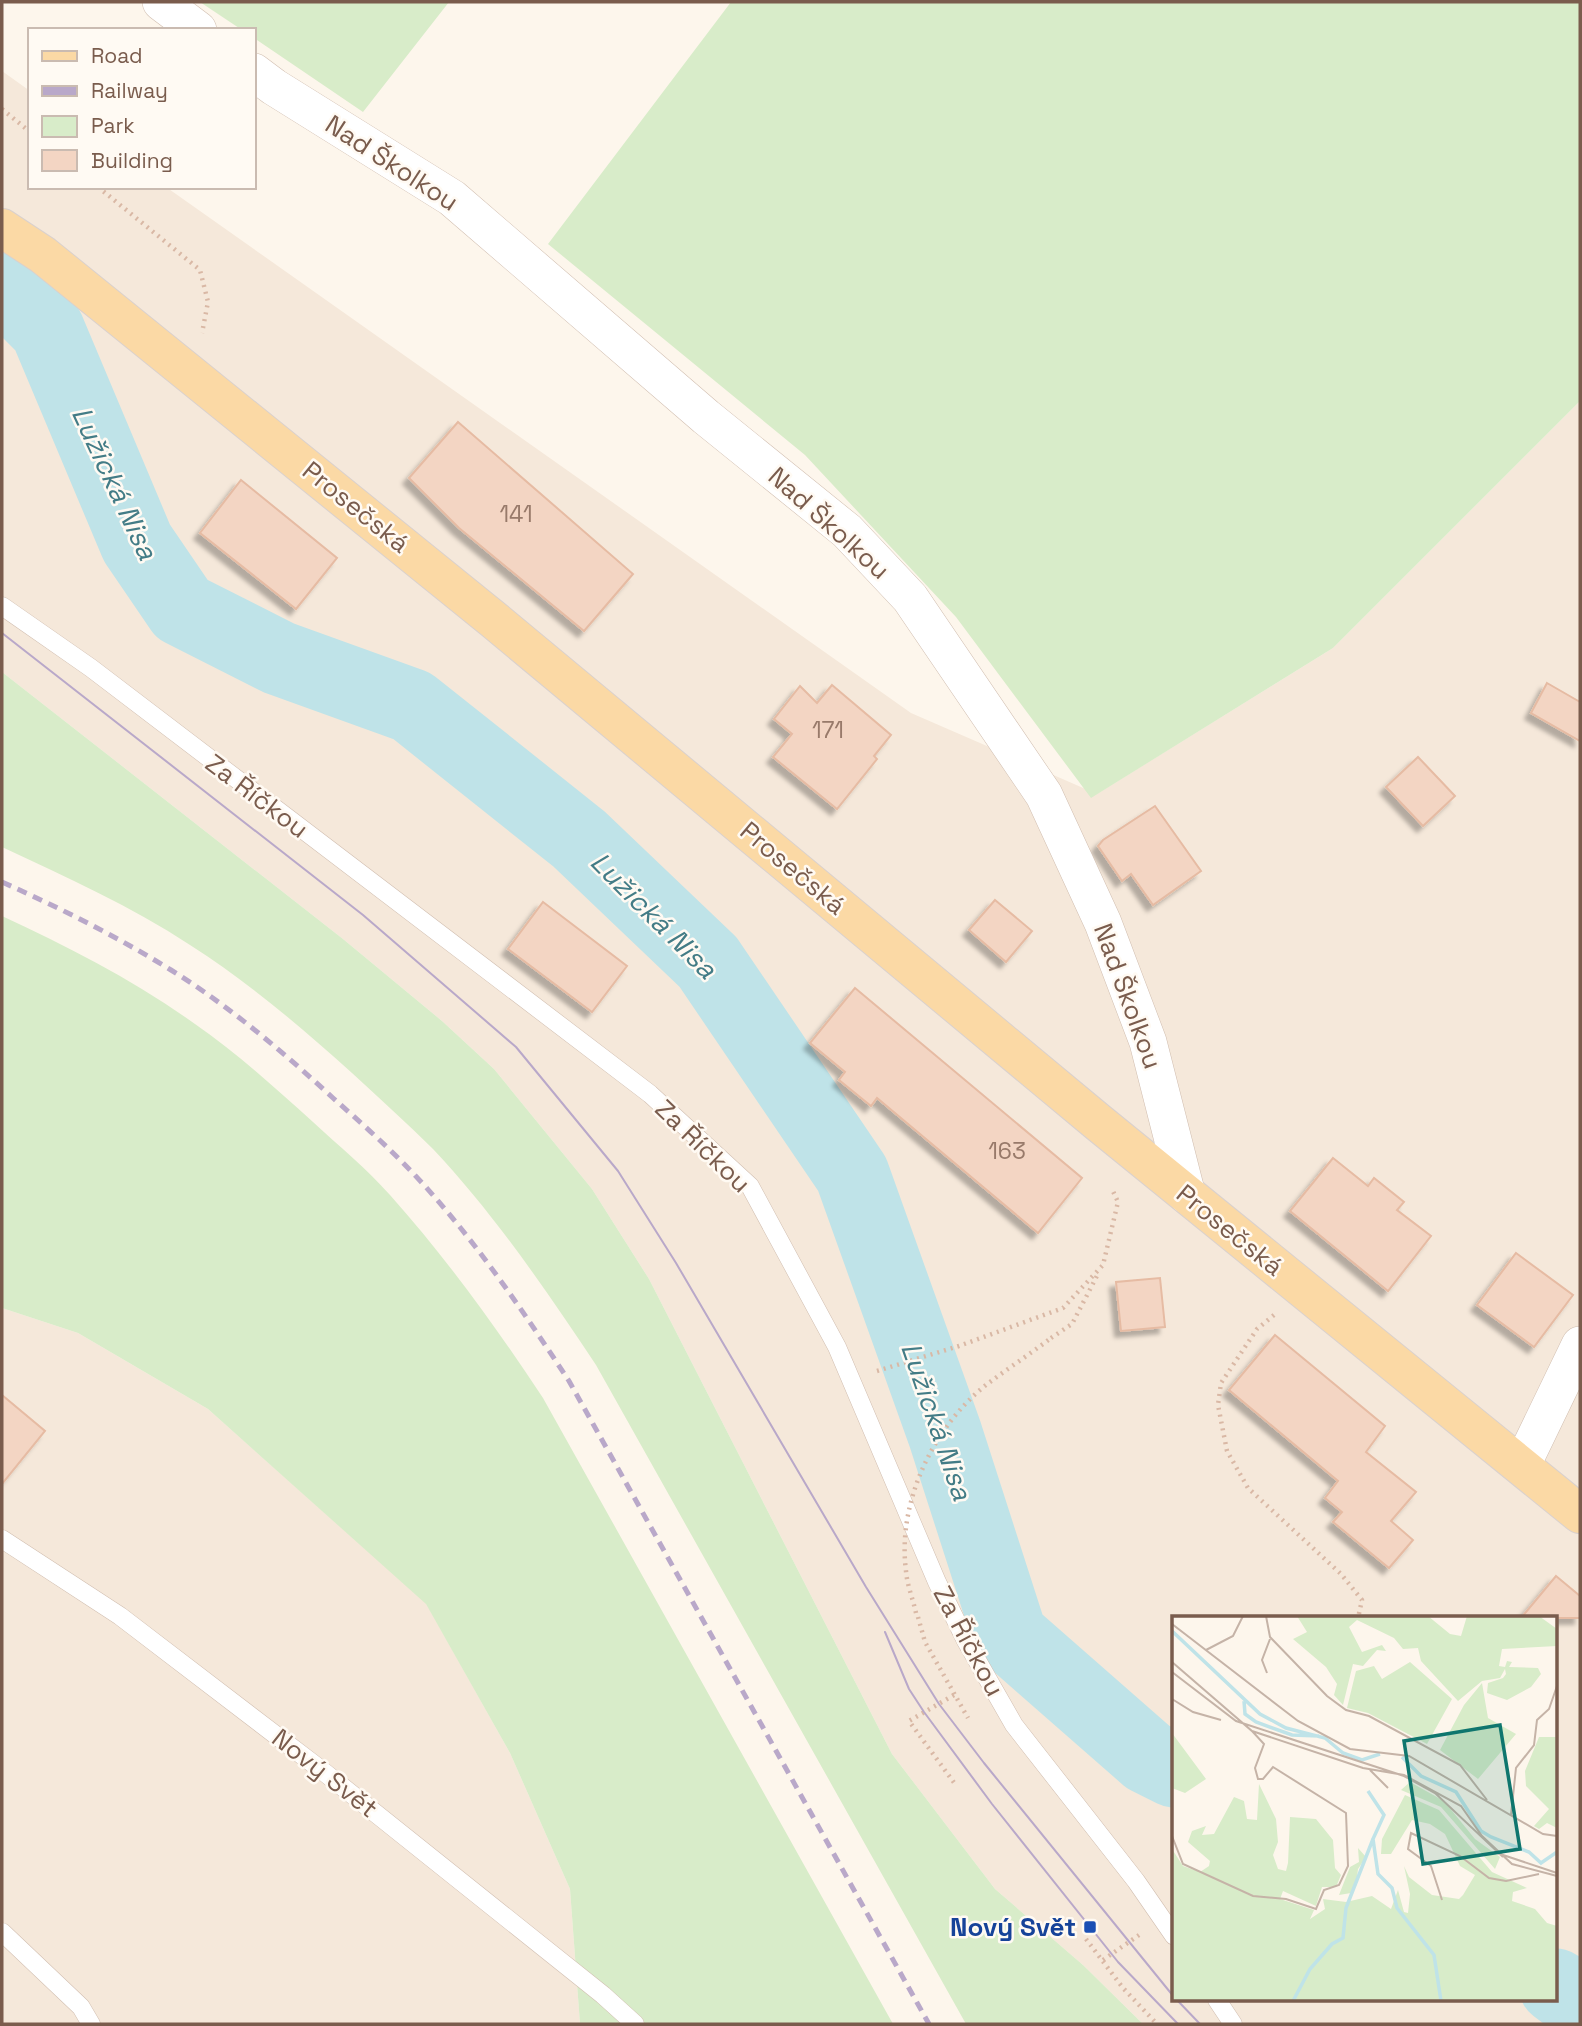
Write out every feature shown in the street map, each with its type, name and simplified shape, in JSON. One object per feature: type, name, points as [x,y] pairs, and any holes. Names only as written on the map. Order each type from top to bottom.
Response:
[{"type":"main road","name":"Prosečská","points":[[2,228],[43,255],[495,620],[1187,1195],[1580,1514]]},
{"type":"street","points":[[161,2],[195,28]]},
{"type":"street","name":"Nad Školkou","points":[[256,74],[452,198],[706,417],[847,531],[910,598],[1044,795],[1103,923],[1148,1042],[1187,1195]]},
{"type":"street","points":[[1522,1465],[1580,1345]]},
{"type":"lane","name":"Za Říčkou","points":[[2,606],[91,668],[650,1094],[750,1186],[836,1347],[937,1582],[973,1653],[1014,1725],[1136,1881],[1172,1933]]},
{"type":"lane","name":"Nový Svět","points":[[2,1539],[120,1616],[324,1772],[603,1994],[635,2024]]},
{"type":"lane","points":[[2,1932],[81,2007],[91,2024]]},
{"type":"lane","points":[[1218,2002],[1233,2024]]},
{"type":"path","points":[[2,109],[28,130]]},
{"type":"path","points":[[100,189],[200,270],[208,302],[204,330],[179,365]]},
{"type":"path","points":[[968,1718],[925,1642],[916,1613],[906,1571],[906,1537],[913,1496],[924,1463],[948,1424],[984,1387],[1072,1324],[1103,1265],[1118,1202],[1110,1185]]},
{"type":"path","points":[[869,1373],[959,1346],[1063,1308],[1103,1265]]},
{"type":"path","points":[[1304,1289],[1257,1329],[1221,1382],[1218,1405],[1227,1451],[1248,1488],[1341,1574],[1362,1601],[1358,1616]]},
{"type":"path","points":[[954,1695],[909,1721],[956,1784]]},
{"type":"path","points":[[1102,1961],[1141,1933]]},
{"type":"path","points":[[1086,1939],[1123,1988],[1157,2024]]},
{"type":"shaded area","points":[[2,71],[28,90],[28,189],[169,189],[911,713],[1097,794],[1333,648],[1580,401],[1580,2024],[1143,2024],[1083,1965],[995,1889],[892,1754],[649,1279],[592,1189],[494,1069],[442,1021],[343,939],[2,672]]},
{"type":"shaded area","points":[[2,1308],[78,1333],[208,1409],[426,1603],[510,1753],[570,1889],[580,2024],[2,2024]]},
{"type":"green space","points":[[200,2],[449,2],[363,112],[256,39],[256,28],[239,28]]},
{"type":"green space","points":[[731,2],[1580,2],[1580,401],[1333,648],[1091,798],[956,617],[805,455],[548,244]]},
{"type":"green space","points":[[2,672],[343,939],[442,1021],[494,1069],[592,1189],[649,1279],[892,1754],[995,1889],[1083,1965],[1143,2024],[966,2024],[596,1365],[539,1281],[478,1200],[433,1149],[383,1101],[294,1022],[233,974],[145,917],[2,847]]},
{"type":"green space","points":[[2,916],[77,952],[125,979],[211,1035],[362,1167],[390,1195],[431,1244],[489,1319],[543,1398],[893,2024],[580,2024],[570,1889],[510,1753],[426,1604],[208,1409],[78,1333],[2,1308]]},
{"type":"building","points":[[458,422],[633,574],[584,631],[459,528],[409,478]]},
{"type":"building","points":[[241,480],[337,558],[296,609],[200,533]]},
{"type":"building","points":[[1547,683],[1580,702],[1580,741],[1531,713]]},
{"type":"building","points":[[832,685],[891,735],[874,756],[877,759],[837,809],[773,757],[792,734],[774,719],[800,686],[817,703]]},
{"type":"building","points":[[1418,757],[1455,796],[1423,826],[1386,787]]},
{"type":"building","points":[[1155,806],[1201,871],[1153,905],[1131,874],[1122,881],[1098,846]]},
{"type":"building","points":[[995,900],[1032,931],[1006,962],[969,930]]},
{"type":"building","points":[[543,902],[627,966],[592,1012],[508,949]]},
{"type":"building","points":[[855,988],[1082,1178],[1038,1233],[877,1098],[871,1106],[839,1080],[845,1072],[810,1043]]},
{"type":"building","points":[[1333,1158],[1368,1186],[1374,1178],[1404,1202],[1397,1210],[1431,1236],[1388,1291],[1290,1211]]},
{"type":"building","points":[[1516,1253],[1573,1295],[1534,1347],[1477,1305]]},
{"type":"building","points":[[1160,1278],[1165,1327],[1121,1331],[1116,1282]]},
{"type":"building","points":[[1275,1335],[1385,1426],[1366,1452],[1416,1492],[1391,1521],[1413,1540],[1389,1568],[1333,1522],[1342,1512],[1325,1498],[1338,1481],[1229,1390]]},
{"type":"building","points":[[2,1395],[45,1431],[2,1484]]},
{"type":"building","points":[[1556,1576],[1580,1596],[1580,1618],[1523,1616]]},
{"type":"waterway","name":"Lužická Nisa","points":[[2,287],[47,329],[137,543],[182,609],[279,658],[412,706],[579,839],[708,962],[852,1174],[945,1434],[1010,1636],[1148,1757],[1172,1769]]},
{"type":"waterway","name":"Lužická Nisa","points":[[1558,1988],[1580,2004]]},
{"type":"tram line","points":[[2,633],[363,915],[516,1047],[618,1171],[676,1263],[866,1587],[939,1704],[1172,1995]]},
{"type":"tram line","points":[[885,1632],[909,1689],[992,1804],[1118,1962],[1178,2024]]},
{"type":"tram line","points":[[1179,2002],[1200,2024]]},
{"type":"railway","points":[[2,882],[130,946],[193,984],[234,1014],[294,1063],[382,1142],[454,1220],[514,1299],[569,1381],[929,2024]]},
{"type":"place","name":"Nový Svět","points":[[1090,1927]]}]
